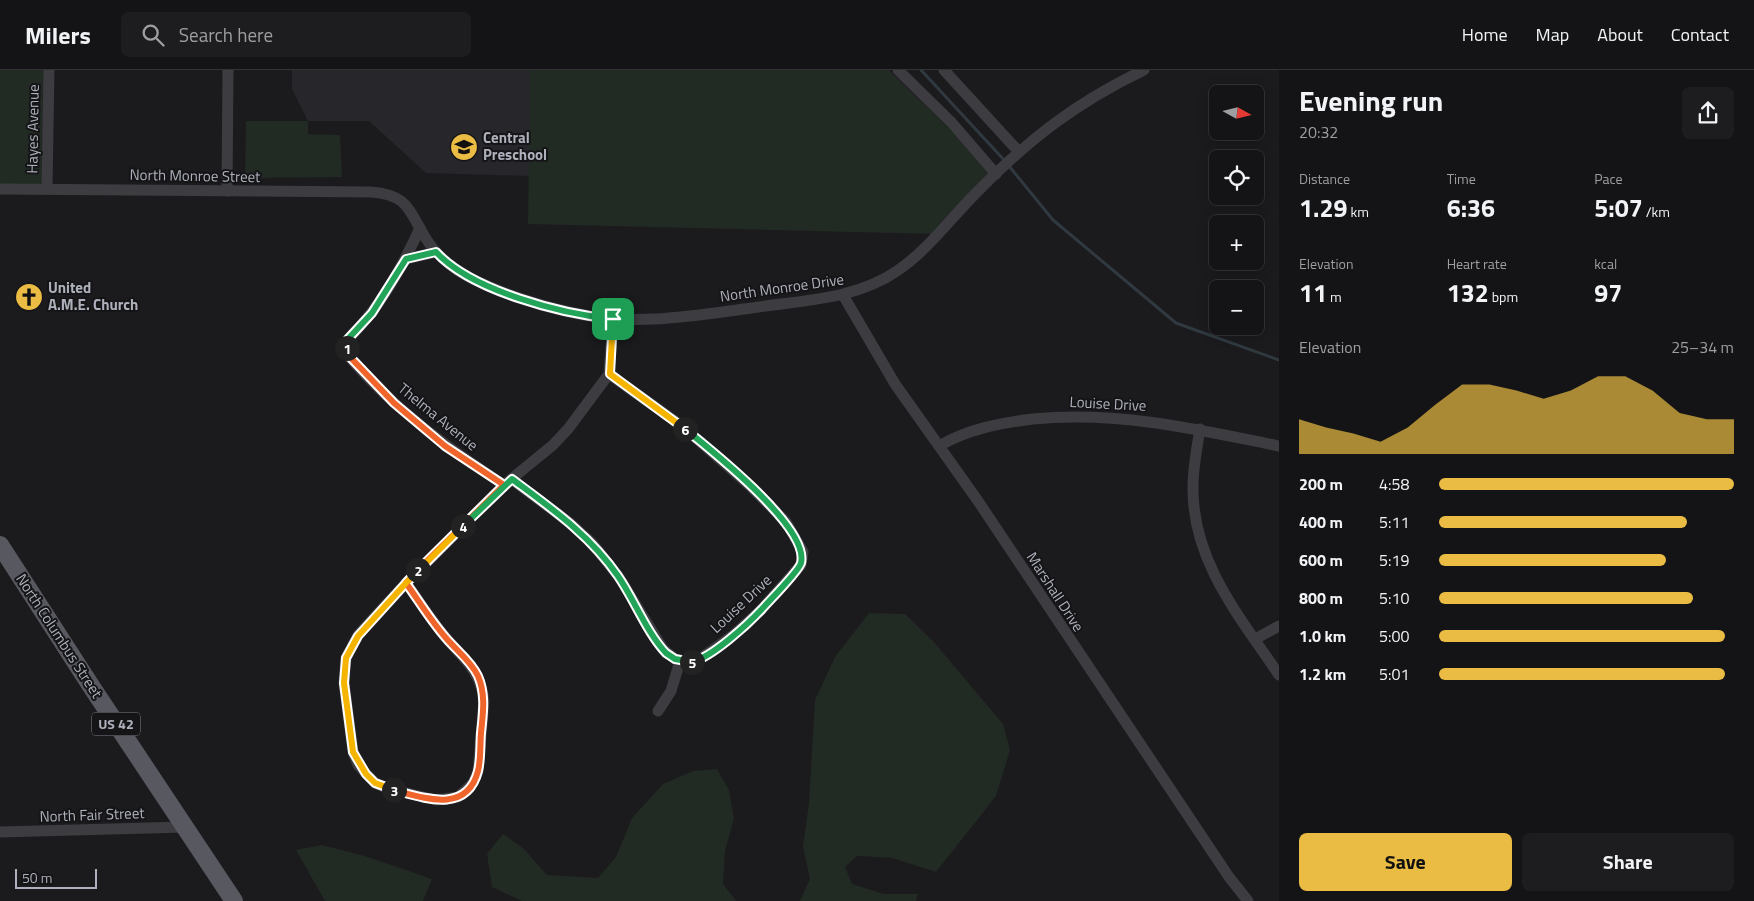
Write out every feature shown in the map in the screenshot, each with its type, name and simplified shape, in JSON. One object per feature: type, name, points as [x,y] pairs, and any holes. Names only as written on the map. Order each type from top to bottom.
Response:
[{"type":"main road","name":"North Columbus Street","points":[[0,545],[234,901]]},
{"type":"street","name":"Hayes Avenue","points":[[47,189],[49,70]]},
{"type":"street","points":[[227,191],[228,70]]},
{"type":"street","points":[[898,70],[998,172]]},
{"type":"street","points":[[944,70],[1018,154]]},
{"type":"street","name":"North Monroe Drive","points":[[390,195],[401,200],[410,208],[420,228],[436,252],[453,268],[522,299],[567,312],[613,319],[670,318],[843,295],[887,277],[915,257],[998,172],[1054,122],[1076,106],[1144,70]]},
{"type":"street","name":"North Monroe Street","points":[[0,189],[371,192],[390,195]]},
{"type":"street","points":[[406,259],[420,228]]},
{"type":"street","points":[[406,259],[436,252]]},
{"type":"street","name":"Thelma Avenue","points":[[406,259],[372,313],[348,339],[350,357],[394,403],[445,446],[508,482],[570,523],[592,543],[619,577],[663,650],[680,661]]},
{"type":"street","name":"Marshall Drive","points":[[843,295],[895,384],[939,446],[1170,791],[1229,877],[1248,901]]},
{"type":"street","points":[[406,583],[447,639],[472,665],[482,688],[484,700],[478,772],[466,791],[447,800],[436,800],[386,788],[366,774],[353,752],[344,683],[346,658],[358,636],[406,583],[508,482],[545,452],[568,429],[610,374],[613,319]]},
{"type":"street","name":"Louise Drive","points":[[610,374],[682,426],[751,487],[786,522],[802,552],[801,565],[744,626],[697,660],[680,661]]},
{"type":"street","name":"Louise Drive","points":[[939,446],[963,434],[994,425],[1059,417],[1120,417],[1200,430],[1279,446]]},
{"type":"street","points":[[1200,430],[1193,488],[1200,539],[1217,581],[1279,675]]},
{"type":"street","points":[[1254,639],[1279,626]]},
{"type":"street","points":[[658,711],[671,691],[680,661]]},
{"type":"street","name":"North Fair Street","points":[[0,832],[184,827]]},
{"type":"shaded area","points":[[0,70],[48,70],[45,188],[0,188]]},
{"type":"shaded area","name":"Central Preschool","points":[[292,70],[530,70],[530,176],[426,173],[369,121],[308,121],[292,89]]},
{"type":"shaded area","points":[[530,70],[889,70],[996,174],[935,234],[528,224]]},
{"type":"shaded area","points":[[246,121],[308,121],[308,134],[340,135],[342,177],[245,178]]},
{"type":"shaded area","points":[[869,613],[905,614],[933,641],[1003,724],[1010,750],[996,796],[936,872],[892,858],[857,856],[845,867],[852,884],[884,894],[918,894],[916,901],[800,901],[810,879],[803,846],[809,803],[815,700],[835,657]]},
{"type":"shaded area","points":[[717,769],[729,790],[734,819],[725,851],[723,884],[736,901],[522,901],[492,887],[487,854],[503,834],[524,849],[547,875],[598,878],[616,857],[632,818],[663,784],[693,771]]},
{"type":"shaded area","points":[[322,845],[365,856],[432,879],[423,901],[325,901],[296,850]]},
{"type":"waterway","points":[[921,70],[1005,161]]},
{"type":"waterway","points":[[1009,166],[1053,220],[1176,323],[1279,360]]},
{"type":"place","name":"Central Preschool","points":[[464,147]]},
{"type":"place","name":"United A.M.E. Church","points":[[29,297]]},
{"type":"route","points":[[613,319],[580,315],[522,299],[453,268],[436,252],[406,259],[372,313],[348,339],[347,349],[350,357],[394,403],[445,446],[504,485],[406,583],[436,626],[472,665],[478,676],[484,700],[478,772],[473,783],[466,791],[458,797],[447,800],[436,800],[386,788],[375,783],[358,765],[353,752],[344,683],[346,658],[351,646],[406,583],[512,479],[570,523],[592,543],[619,577],[663,650],[680,661],[697,660],[732,636],[761,610],[801,565],[802,552],[786,522],[769,504],[682,426],[610,374],[613,319]]}]
